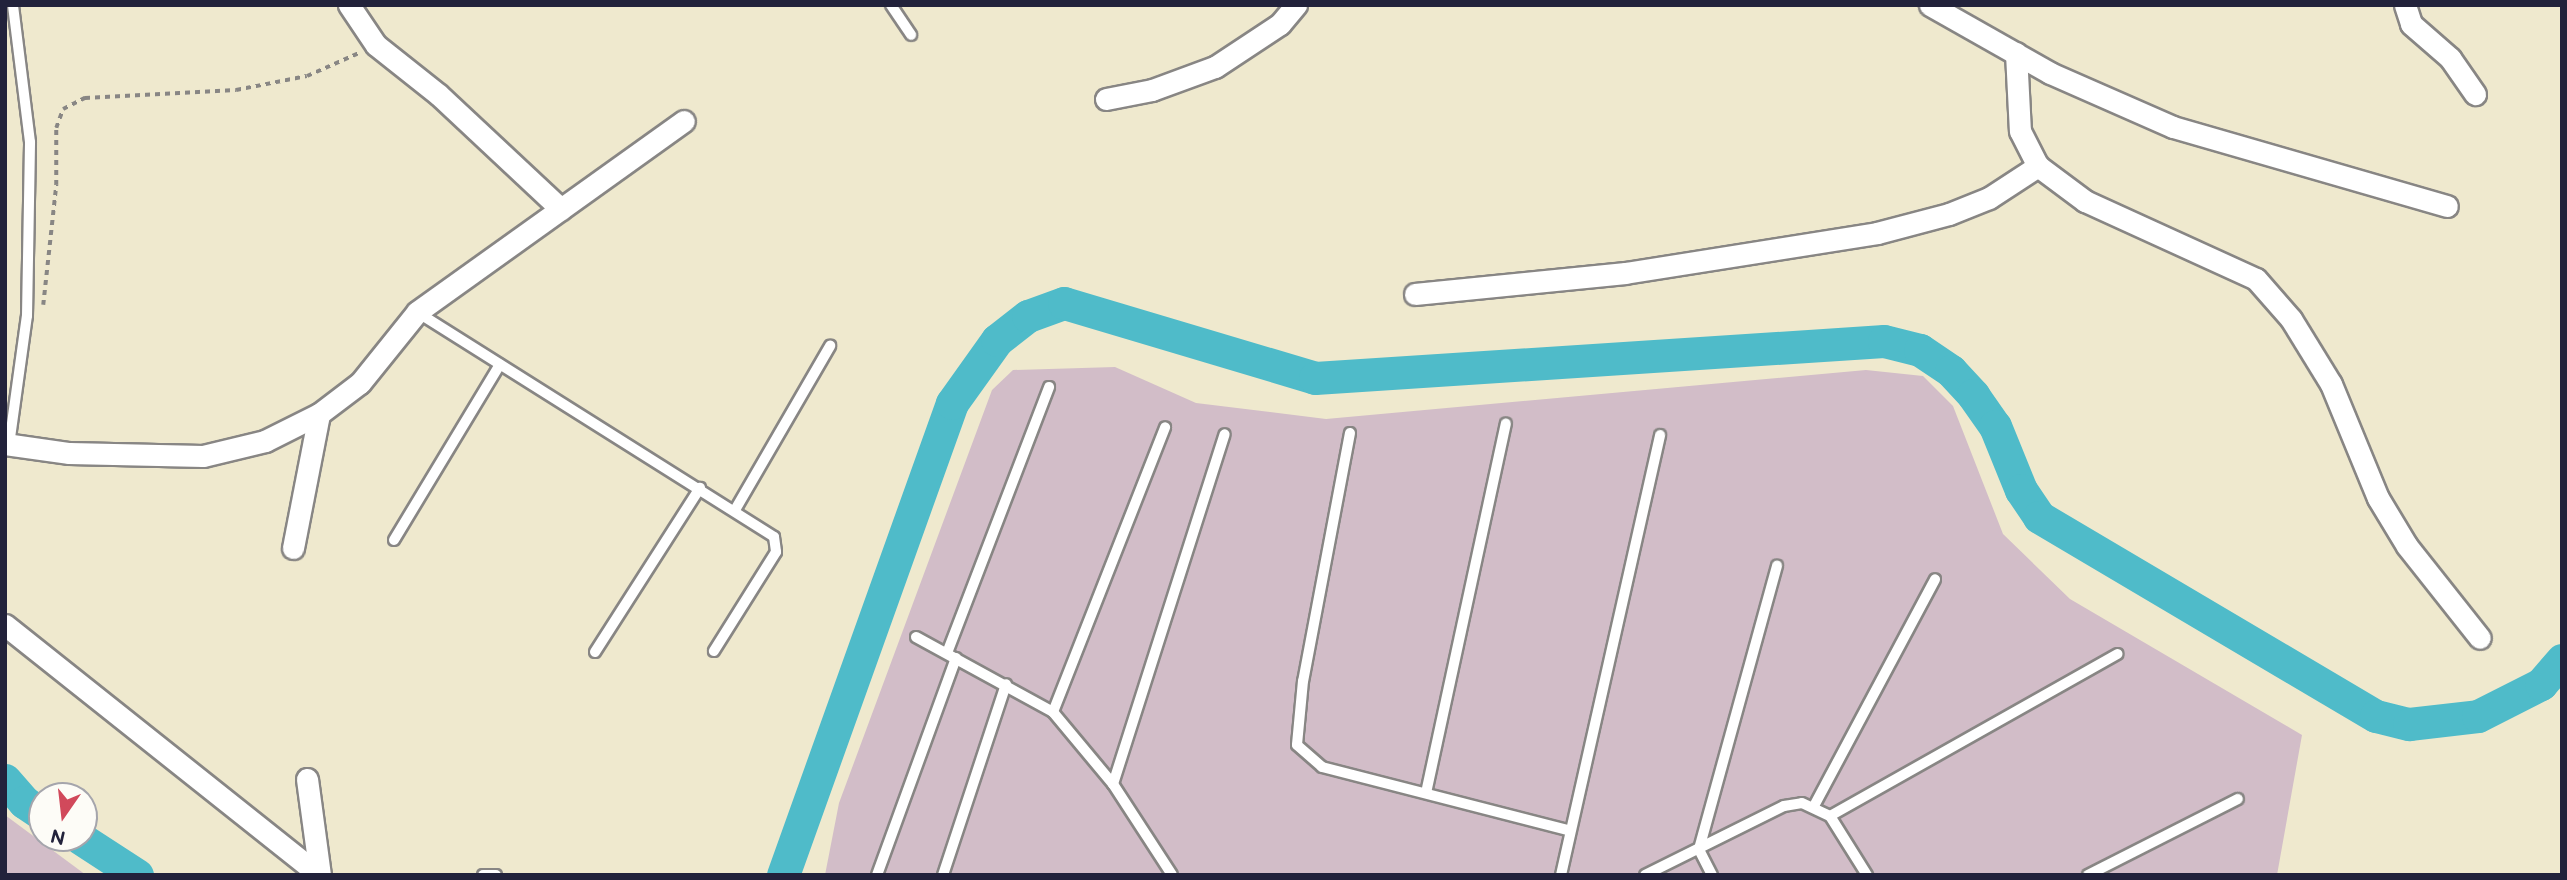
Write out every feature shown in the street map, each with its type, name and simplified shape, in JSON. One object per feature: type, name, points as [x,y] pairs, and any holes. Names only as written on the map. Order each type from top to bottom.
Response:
[{"type":"street","points":[[349,5],[376,45],[439,95],[561,209]]},
{"type":"street","points":[[1106,99],[1152,90],[1215,66],[1280,24],[1296,5]]},
{"type":"street","points":[[1930,5],[2050,74],[2173,127],[2447,206]]},
{"type":"street","points":[[2405,5],[2411,23],[2451,58],[2475,94]]},
{"type":"street","points":[[2016,53],[2020,131],[2038,166],[2085,201],[2256,279],[2291,319],[2331,384],[2378,498],[2407,546],[2480,638]]},
{"type":"street","points":[[7,448],[69,453],[203,456],[265,441],[319,414],[360,383],[417,312],[684,121]]},
{"type":"street","points":[[1415,294],[1625,273],[1877,233],[1989,198],[2038,166]]},
{"type":"street","points":[[293,548],[319,414]]},
{"type":"street","points":[[5,625],[319,875]]},
{"type":"street","points":[[307,779],[319,875]]},
{"type":"lane","points":[[7,448],[27,316],[30,142],[13,5]]},
{"type":"lane","points":[[891,5],[911,35]]},
{"type":"lane","points":[[417,312],[768,531],[776,552],[715,651]]},
{"type":"lane","points":[[735,510],[830,346]]},
{"type":"lane","points":[[394,540],[500,364]]},
{"type":"lane","points":[[877,875],[952,655],[1049,387]]},
{"type":"lane","points":[[1426,793],[1506,424]]},
{"type":"lane","points":[[1054,712],[1166,427]]},
{"type":"lane","points":[[1350,433],[1303,681],[1297,746],[1322,767],[1567,830]]},
{"type":"lane","points":[[1113,784],[1226,434]]},
{"type":"lane","points":[[1560,875],[1567,830],[1660,435]]},
{"type":"lane","points":[[595,652],[700,488]]},
{"type":"lane","points":[[1712,875],[1699,849],[1777,566]]},
{"type":"lane","points":[[1814,806],[1935,579]]},
{"type":"lane","points":[[916,636],[1054,712],[1113,784],[1172,875]]},
{"type":"lane","points":[[1830,816],[2118,654]]},
{"type":"lane","points":[[943,875],[1006,684]]},
{"type":"lane","points":[[2088,875],[2238,799]]},
{"type":"lane","points":[[1645,875],[1784,806],[1814,806],[1830,816],[1867,875]]},
{"type":"lane","points":[[483,875],[496,875]]},
{"type":"path","points":[[41,315],[56,185],[56,128],[63,108],[85,98],[236,90],[295,78],[376,45]]},
{"type":"shaded area","points":[[1115,367],[1196,403],[1326,419],[1866,370],[1923,376],[1953,406],[2003,534],[2070,599],[2302,735],[2277,875],[825,875],[839,803],[992,390],[1013,370]]},
{"type":"shaded area","points":[[5,815],[28,832],[28,852],[55,852],[86,875],[5,875]]},
{"type":"waterway","points":[[783,875],[952,403],[997,340],[1028,316],[1064,303],[1315,378],[1884,341],[1920,350],[1951,371],[1973,395],[1995,426],[2021,490],[2039,517],[2376,716],[2409,724],[2478,716],[2541,684],[2562,660]]},
{"type":"waterway","points":[[5,780],[28,805]]},
{"type":"waterway","points":[[98,850],[137,875]]}]
